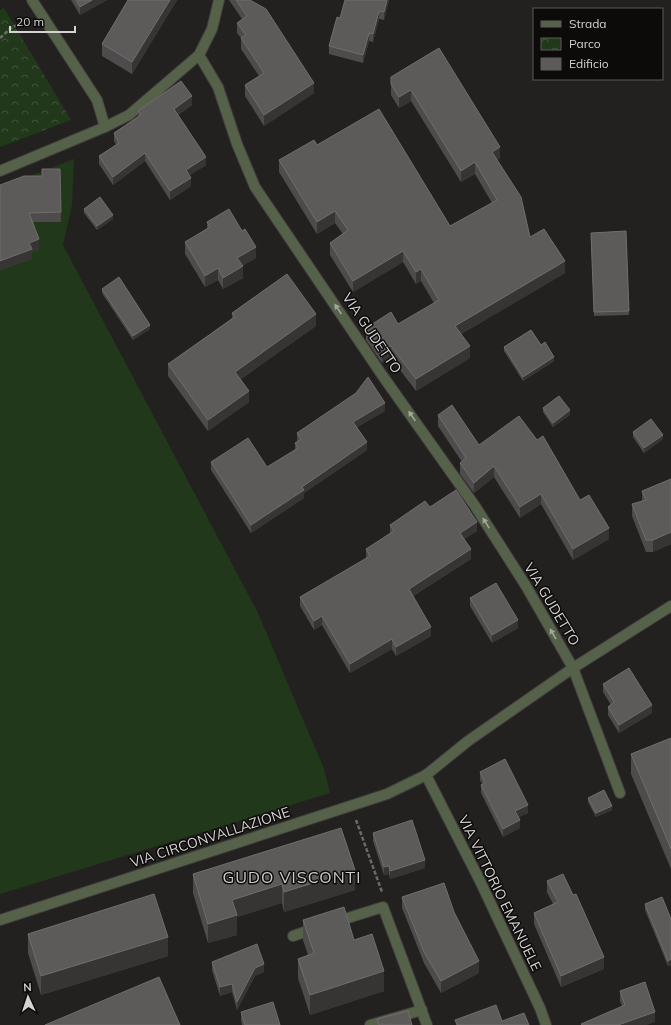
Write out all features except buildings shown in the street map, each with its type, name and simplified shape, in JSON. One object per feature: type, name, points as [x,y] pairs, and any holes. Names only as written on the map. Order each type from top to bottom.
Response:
[{"type":"street","points":[[32,0],[98,100],[106,127]]},
{"type":"street","points":[[0,171],[106,127],[129,115],[199,55],[212,29],[219,0]]},
{"type":"street","name":"VIA GUDETTO","points":[[199,55],[218,87],[237,144],[255,187],[382,375],[475,506],[526,586],[573,668],[620,793]]},
{"type":"street","name":"VIA CIRCONVALLAZIONE","points":[[0,920],[387,794],[426,775],[468,741],[573,668],[671,606]]},
{"type":"street","name":"VIA VITTORIO EMANUELE","points":[[426,775],[480,881],[540,1008],[546,1025]]},
{"type":"street","points":[[293,936],[383,906],[427,1025]]},
{"type":"street","points":[[370,1025],[422,1010]]},
{"type":"path","points":[[0,38],[11,28],[40,13]]},
{"type":"path","points":[[363,818],[355,821],[383,897],[383,906]]},
{"type":"green space","points":[[4,8],[71,120],[0,147],[0,10]]},
{"type":"green space","points":[[74,159],[72,205],[63,245],[258,613],[324,769],[330,793],[0,894],[0,188]]},
{"type":"district","name":"GUDO VISCONTI","points":[[292,877]]}]
